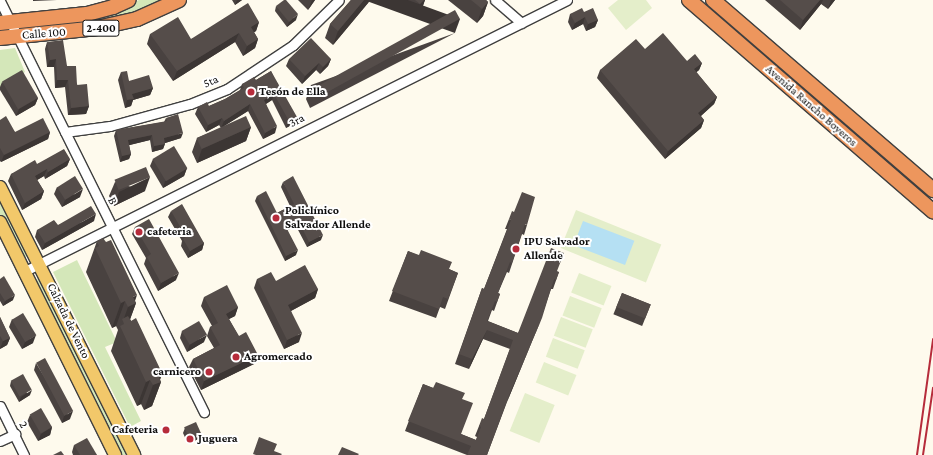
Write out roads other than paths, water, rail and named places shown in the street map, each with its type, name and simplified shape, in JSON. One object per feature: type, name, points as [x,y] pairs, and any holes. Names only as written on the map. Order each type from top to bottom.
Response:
[{"type":"highway","name":"Calle 100","points":[[5,22],[87,14],[113,7],[129,0]]},
{"type":"highway","name":"Calle 100","points":[[0,38],[69,33],[130,21],[179,0]]},
{"type":"highway","name":"Avenida Rancho Boyeros","points":[[690,0],[933,211]]},
{"type":"highway","name":"Avenida Rancho Boyeros","points":[[713,0],[784,63],[933,190]]},
{"type":"highway","points":[[728,0],[784,63]]},
{"type":"main road","name":"Calzada de Vento","points":[[0,187],[134,455]]},
{"type":"main road","name":"Calzada de Vento","points":[[0,222],[115,455]]},
{"type":"street","name":"5ta","points":[[65,132],[125,122],[190,104],[227,89],[293,45],[339,0]]},
{"type":"street","points":[[495,0],[521,23]]},
{"type":"street","name":"3ra","points":[[25,271],[567,0]]},
{"type":"street","name":"B","points":[[0,1],[5,22],[18,36],[204,412]]},
{"type":"street","name":"2","points":[[0,406],[24,455]]},
{"type":"street","points":[[0,441],[15,434]]},
{"type":"water","points":[[583,221],[634,241],[625,265],[574,245]]},
{"type":"railway","points":[[917,455],[933,339]]},
{"type":"railway","points":[[923,455],[933,388]]},
{"type":"place","name":"Tesón de Ella","points":[[251,92]]},
{"type":"place","name":"Policlínico Salvador Allende","points":[[276,218]]},
{"type":"place","name":"cafeteria","points":[[139,232]]},
{"type":"place","name":"IPU Salvador Allende","points":[[516,249]]},
{"type":"place","name":"Agromercado","points":[[236,357]]},
{"type":"place","name":"carnicero","points":[[209,372]]},
{"type":"place","name":"Cafeteria","points":[[166,430]]},
{"type":"place","name":"Juguera","points":[[190,439]]}]
